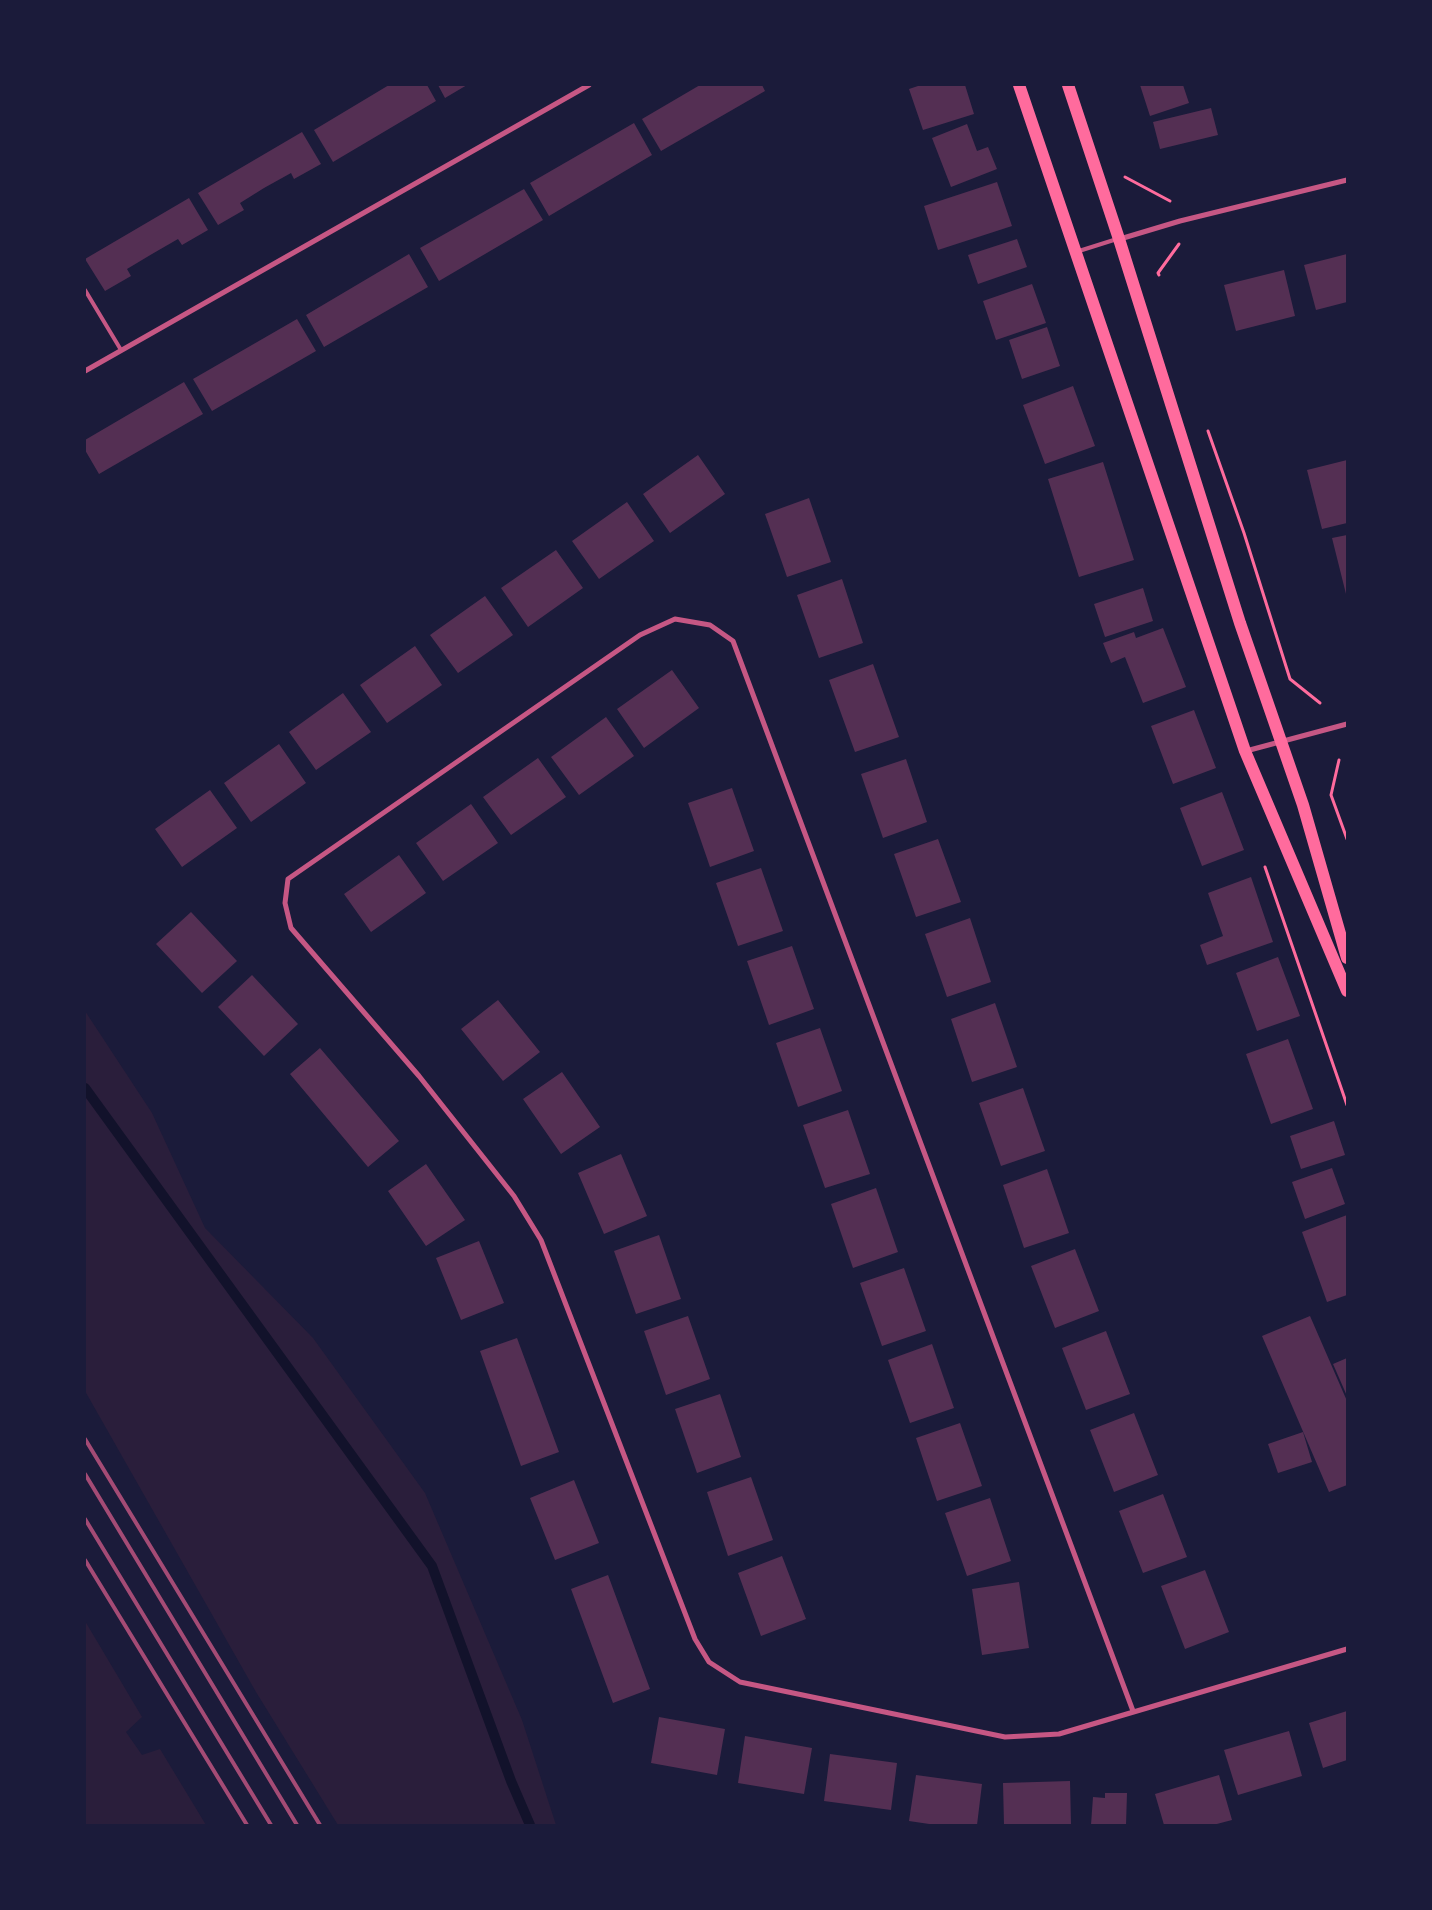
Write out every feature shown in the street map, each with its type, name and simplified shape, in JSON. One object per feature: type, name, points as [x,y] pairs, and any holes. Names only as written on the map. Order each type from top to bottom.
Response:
[{"type":"main road","points":[[1019,85],[1245,751],[1347,991]]},
{"type":"main road","points":[[1068,85],[1119,239],[1240,623],[1303,805],[1347,958]]},
{"type":"street","points":[[85,370],[589,85]]},
{"type":"street","points":[[1119,239],[1180,221],[1347,180]]},
{"type":"street","points":[[1133,1711],[733,641],[710,625],[675,619],[640,635],[288,879],[285,902],[291,928],[419,1076],[514,1196],[541,1240],[694,1639],[708,1662],[740,1682],[1005,1737],[1059,1734],[1347,1649]]},
{"type":"street","points":[[1245,751],[1347,724]]},
{"type":"lane","points":[[1076,252],[1119,239]]},
{"type":"lane","points":[[85,290],[121,350]]},
{"type":"path","points":[[1124,176],[1175,204]]},
{"type":"path","points":[[1160,282],[1158,273],[1179,244]]},
{"type":"path","points":[[1205,424],[1244,533],[1290,679],[1320,703]]},
{"type":"path","points":[[1339,760],[1331,795],[1347,839]]},
{"type":"shaded area","points":[[85,1011],[152,1113],[205,1228],[313,1338],[425,1493],[522,1720],[556,1825],[338,1825],[256,1692],[85,1391]]},
{"type":"shaded area","points":[[85,1621],[142,1717],[126,1732],[142,1755],[160,1749],[206,1825],[85,1825]]},
{"type":"building","points":[[389,85],[427,85],[436,101],[333,162],[314,130]]},
{"type":"building","points":[[438,85],[467,85],[445,98]]},
{"type":"building","points":[[700,85],[762,85],[765,91],[661,151],[642,119]]},
{"type":"building","points":[[921,85],[965,85],[974,114],[923,130],[909,89]]},
{"type":"building","points":[[1140,85],[1183,85],[1189,103],[1150,116]]},
{"type":"building","points":[[1211,108],[1218,135],[1160,149],[1153,122]]},
{"type":"building","points":[[634,123],[652,155],[549,216],[530,183]]},
{"type":"building","points":[[967,124],[977,151],[988,147],[997,169],[951,187],[932,138]]},
{"type":"building","points":[[302,132],[321,164],[294,179],[291,173],[264,188],[240,203],[244,210],[218,225],[198,193]]},
{"type":"building","points":[[997,182],[1012,226],[938,250],[924,206]]},
{"type":"building","points":[[524,189],[543,220],[439,281],[420,248]]},
{"type":"building","points":[[189,198],[208,230],[182,245],[178,239],[152,254],[127,269],[131,276],[105,291],[85,259]]},
{"type":"building","points":[[1017,239],[1027,267],[978,284],[968,255]]},
{"type":"building","points":[[409,254],[428,287],[324,347],[306,315]]},
{"type":"building","points":[[1347,254],[1347,302],[1316,310],[1304,265]]},
{"type":"building","points":[[1284,270],[1295,316],[1236,331],[1224,285]]},
{"type":"building","points":[[1032,284],[1046,323],[996,340],[983,301]]},
{"type":"building","points":[[297,319],[316,351],[212,411],[193,379]]},
{"type":"building","points":[[1047,327],[1060,366],[1022,379],[1009,340]]},
{"type":"building","points":[[184,382],[203,414],[99,474],[85,450],[85,440]]},
{"type":"building","points":[[1073,386],[1095,446],[1045,464],[1023,405]]},
{"type":"building","points":[[698,455],[725,494],[670,533],[643,494]]},
{"type":"building","points":[[1347,460],[1347,523],[1322,529],[1307,470]]},
{"type":"building","points":[[1103,462],[1134,560],[1079,577],[1048,479]]},
{"type":"building","points":[[809,498],[831,562],[787,577],[765,514]]},
{"type":"building","points":[[627,502],[654,541],[599,579],[572,541]]},
{"type":"building","points":[[1347,535],[1347,594],[1346,594],[1332,538]]},
{"type":"building","points":[[556,550],[583,588],[528,627],[501,588]]},
{"type":"building","points":[[842,579],[863,643],[819,658],[797,595]]},
{"type":"building","points":[[1143,588],[1153,621],[1105,637],[1094,604]]},
{"type":"building","points":[[485,596],[513,635],[458,673],[430,635]]},
{"type":"building","points":[[1163,628],[1186,687],[1143,703],[1125,657],[1111,663],[1103,643],[1134,632],[1136,638]]},
{"type":"building","points":[[415,646],[442,685],[387,723],[360,685]]},
{"type":"building","points":[[873,664],[899,737],[855,752],[829,680]]},
{"type":"building","points":[[672,670],[699,708],[644,748],[617,709]]},
{"type":"building","points":[[343,693],[371,732],[316,770],[289,732]]},
{"type":"building","points":[[1194,710],[1216,768],[1173,784],[1151,726]]},
{"type":"building","points":[[606,717],[634,756],[579,795],[551,757]]},
{"type":"building","points":[[279,744],[306,783],[251,822],[224,783]]},
{"type":"building","points":[[538,758],[566,797],[511,835],[483,797]]},
{"type":"building","points":[[906,759],[927,822],[883,838],[861,774]]},
{"type":"building","points":[[732,788],[754,851],[710,867],[688,803]]},
{"type":"building","points":[[210,790],[237,828],[182,867],[155,829]]},
{"type":"building","points":[[1222,792],[1244,850],[1202,866],[1180,808]]},
{"type":"building","points":[[471,804],[498,843],[443,881],[416,843]]},
{"type":"building","points":[[938,839],[961,902],[916,917],[894,854]]},
{"type":"building","points":[[399,855],[426,893],[371,932],[344,894]]},
{"type":"building","points":[[761,868],[783,931],[738,946],[716,883]]},
{"type":"building","points":[[1251,877],[1273,942],[1207,965],[1200,945],[1223,936],[1208,893]]},
{"type":"building","points":[[191,912],[237,961],[202,993],[156,944]]},
{"type":"building","points":[[970,918],[991,982],[947,997],[925,934]]},
{"type":"building","points":[[792,946],[814,1009],[769,1025],[747,961]]},
{"type":"building","points":[[1278,957],[1300,1016],[1257,1031],[1236,973]]},
{"type":"building","points":[[252,975],[298,1024],[264,1056],[218,1007]]},
{"type":"building","points":[[498,1000],[540,1052],[503,1081],[461,1029]]},
{"type":"building","points":[[995,1003],[1017,1067],[972,1082],[951,1019]]},
{"type":"building","points":[[820,1028],[842,1091],[798,1107],[776,1043]]},
{"type":"building","points":[[1288,1039],[1313,1109],[1271,1124],[1246,1054]]},
{"type":"building","points":[[320,1048],[399,1141],[368,1167],[290,1074]]},
{"type":"building","points":[[562,1072],[600,1127],[561,1154],[523,1099]]},
{"type":"building","points":[[1023,1088],[1045,1151],[1001,1166],[979,1103]]},
{"type":"building","points":[[848,1110],[870,1174],[825,1188],[803,1125]]},
{"type":"building","points":[[1334,1121],[1345,1155],[1301,1169],[1290,1136]]},
{"type":"building","points":[[621,1154],[647,1216],[604,1234],[578,1173]]},
{"type":"building","points":[[426,1164],[465,1220],[426,1246],[388,1191]]},
{"type":"building","points":[[1332,1168],[1345,1204],[1305,1219],[1292,1182]]},
{"type":"building","points":[[1047,1169],[1069,1233],[1024,1248],[1003,1185]]},
{"type":"building","points":[[876,1188],[898,1252],[853,1268],[831,1204]]},
{"type":"building","points":[[1347,1215],[1347,1295],[1327,1302],[1302,1232]]},
{"type":"building","points":[[659,1235],[681,1299],[636,1314],[614,1251]]},
{"type":"building","points":[[479,1241],[504,1303],[461,1320],[436,1258]]},
{"type":"building","points":[[1075,1249],[1099,1311],[1055,1328],[1031,1266]]},
{"type":"building","points":[[904,1268],[926,1331],[882,1346],[860,1283]]},
{"type":"building","points":[[688,1316],[710,1379],[666,1395],[644,1331]]},
{"type":"building","points":[[1310,1316],[1347,1401],[1347,1485],[1329,1492],[1262,1336]]},
{"type":"building","points":[[1106,1331],[1130,1394],[1086,1410],[1062,1348]]},
{"type":"building","points":[[517,1338],[559,1452],[521,1466],[480,1351]]},
{"type":"building","points":[[932,1344],[954,1408],[910,1423],[888,1360]]},
{"type":"building","points":[[1347,1358],[1347,1396],[1333,1364]]},
{"type":"building","points":[[720,1394],[741,1457],[697,1473],[675,1409]]},
{"type":"building","points":[[1134,1413],[1158,1475],[1114,1492],[1090,1430]]},
{"type":"building","points":[[960,1423],[982,1486],[937,1501],[916,1438]]},
{"type":"building","points":[[1303,1432],[1312,1462],[1278,1473],[1268,1444]]},
{"type":"building","points":[[751,1477],[773,1540],[728,1556],[707,1492]]},
{"type":"building","points":[[574,1480],[599,1543],[555,1560],[530,1498]]},
{"type":"building","points":[[1163,1494],[1187,1557],[1143,1573],[1119,1511]]},
{"type":"building","points":[[990,1498],[1011,1561],[967,1576],[945,1513]]},
{"type":"building","points":[[782,1556],[806,1619],[761,1636],[738,1573]]},
{"type":"building","points":[[1205,1570],[1229,1632],[1185,1649],[1161,1586]]},
{"type":"building","points":[[608,1575],[650,1689],[613,1703],[571,1589]]},
{"type":"building","points":[[1019,1582],[1029,1648],[982,1655],[972,1589]]},
{"type":"building","points":[[1347,1711],[1347,1760],[1323,1768],[1309,1723]]},
{"type":"building","points":[[659,1717],[725,1729],[717,1775],[651,1763]]},
{"type":"building","points":[[1289,1731],[1302,1776],[1238,1795],[1224,1750]]},
{"type":"building","points":[[745,1736],[812,1748],[804,1794],[738,1783]]},
{"type":"building","points":[[830,1754],[897,1763],[891,1810],[824,1801]]},
{"type":"building","points":[[916,1775],[982,1784],[977,1825],[936,1825],[909,1821]]},
{"type":"building","points":[[1219,1775],[1232,1820],[1213,1825],[1164,1825],[1155,1794]]},
{"type":"building","points":[[1070,1781],[1071,1825],[1004,1825],[1003,1783]]},
{"type":"building","points":[[1105,1793],[1127,1793],[1126,1825],[1091,1825],[1093,1797],[1105,1798]]},
{"type":"waterway","points":[[85,1088],[432,1566],[511,1781],[530,1825]]},
{"type":"railway","points":[[85,1439],[320,1825]]},
{"type":"railway","points":[[85,1474],[297,1825]]},
{"type":"railway","points":[[85,1519],[271,1825]]},
{"type":"railway","points":[[85,1560],[247,1825]]}]
